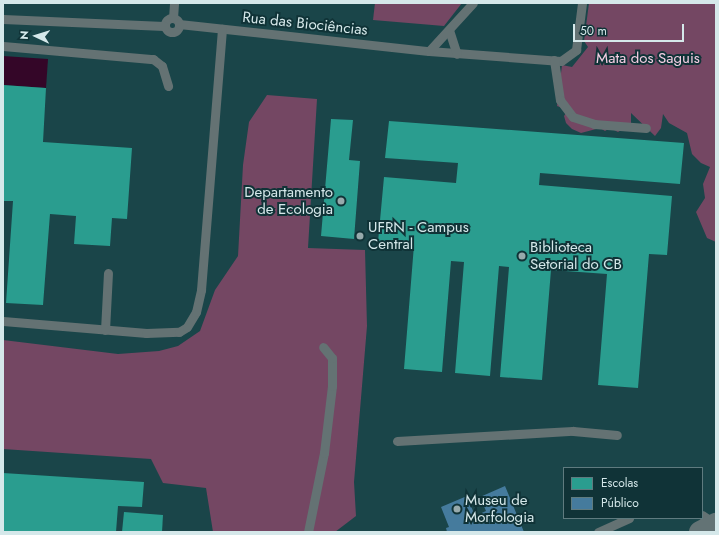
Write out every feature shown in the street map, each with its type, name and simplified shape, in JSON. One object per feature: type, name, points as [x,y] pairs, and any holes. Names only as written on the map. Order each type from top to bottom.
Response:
[{"type":"lane","points":[[3,20],[164,26],[165,22],[176,21],[174,3]]},
{"type":"lane","points":[[428,51],[473,3]]},
{"type":"lane","name":"Rua das Biociências","points":[[176,21],[222,29],[428,51],[554,60],[570,57],[576,50],[582,3]]},
{"type":"lane","points":[[3,321],[105,330],[179,332],[187,327],[196,312],[201,290],[222,29]]},
{"type":"lane","points":[[449,30],[458,54]]},
{"type":"lane","points":[[3,46],[153,58],[162,66],[168,86]]},
{"type":"lane","points":[[554,60],[560,100],[573,117],[594,124],[646,128]]},
{"type":"lane","points":[[105,330],[108,273]]},
{"type":"lane","points":[[308,532],[324,453],[332,386],[332,358],[323,347]]},
{"type":"lane","points":[[397,441],[573,431],[617,435]]},
{"type":"lane","points":[[598,532],[627,519]]},
{"type":"shaded area","name":"UFRN - Campus Central","points":[[3,3],[716,3],[716,532],[3,532]]},
{"type":"shaded area","points":[[3,56],[48,59],[46,88],[3,85]]},
{"type":"green space","points":[[375,3],[462,3],[444,26],[373,20]]},
{"type":"green space","name":"Mata dos Saguis","points":[[589,3],[716,3],[716,242],[707,238],[696,212],[705,198],[703,184],[710,167],[701,163],[692,154],[687,133],[669,123],[663,114],[661,128],[655,136],[631,113],[631,124],[618,132],[610,128],[605,131],[600,128],[581,133],[572,129],[566,123],[564,116],[568,110],[557,106],[562,65],[572,67],[588,47],[584,41]]},
{"type":"green space","points":[[267,95],[317,99],[308,248],[365,250],[367,326],[354,482],[356,516],[335,532],[213,532],[206,488],[163,483],[151,459],[3,449],[3,340],[118,354],[159,351],[178,346],[200,331],[215,290],[238,256],[243,165],[249,122]]},
{"type":"building: Escolas","points":[[3,85],[46,88],[43,142],[132,148],[127,219],[112,218],[110,246],[74,244],[76,216],[50,214],[43,305],[6,303],[13,201],[3,201]]},
{"type":"building: Escolas","name":"Departamento de Ecologia","points":[[331,119],[353,120],[349,160],[360,161],[354,239],[321,236]]},
{"type":"building: Escolas","points":[[389,121],[684,143],[680,184],[540,173],[539,185],[672,196],[667,255],[649,254],[638,388],[598,385],[607,274],[551,270],[542,380],[500,377],[509,267],[499,266],[490,376],[455,373],[464,262],[451,261],[442,372],[404,369],[414,245],[378,242],[384,177],[456,183],[458,163],[385,158]]},
{"type":"building: Escolas","points":[[3,473],[144,482],[142,507],[118,506],[116,532],[3,532]]},
{"type":"building: Escolas","points":[[124,512],[163,515],[162,532],[122,532]]},
{"type":"building: Público","name":"Museu de Morfologia","points":[[505,486],[524,532],[447,532],[446,528],[449,527],[441,507],[467,496],[475,516],[486,511],[480,497]]},
{"type":"place","name":"Departamento de Ecologia","points":[[341,201]]},
{"type":"place","name":"UFRN - Campus Central","points":[[360,236]]},
{"type":"place","name":"Biblioteca Setorial do CB","points":[[522,256]]},
{"type":"place","name":"Museu de Morfologia","points":[[457,509]]}]
